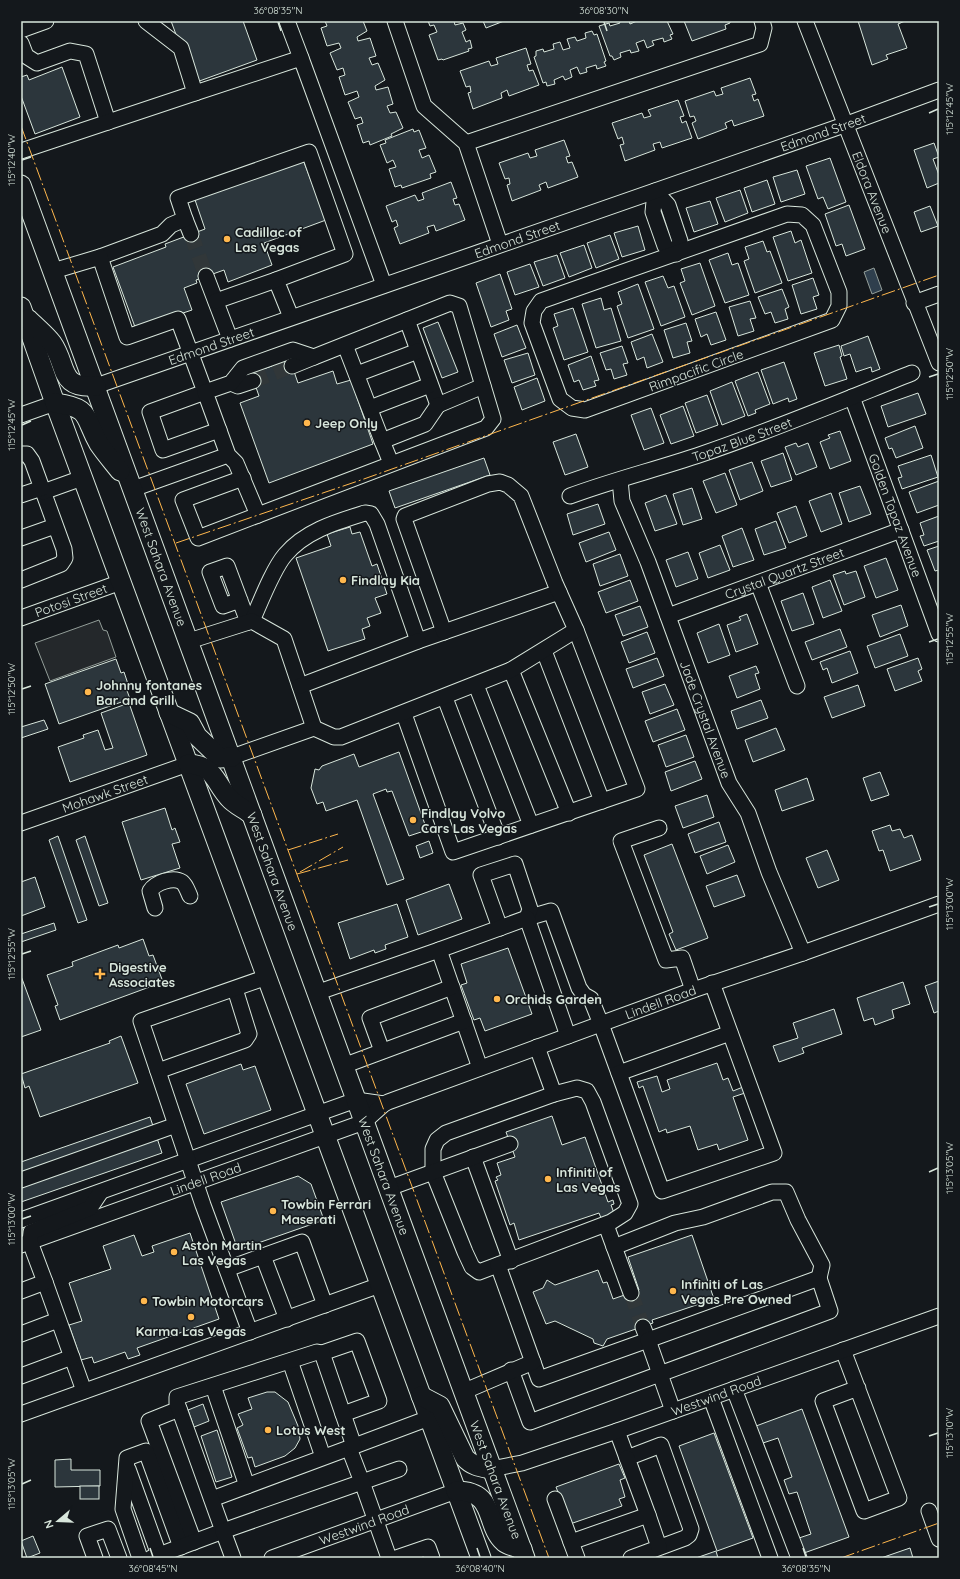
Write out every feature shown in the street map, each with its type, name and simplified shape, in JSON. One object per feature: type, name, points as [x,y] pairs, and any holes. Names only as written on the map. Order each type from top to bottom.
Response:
[{"type":"main road","name":"West Sahara Avenue","points":[[21,185],[232,757],[316,993],[464,1391],[491,1469],[524,1554]]},
{"type":"main road","points":[[23,311],[52,344],[67,379],[78,385],[96,386]]},
{"type":"main road","points":[[23,311],[82,478],[481,1558]]},
{"type":"main road","points":[[55,403],[72,406],[86,414],[99,444],[133,489]]},
{"type":"main road","points":[[169,713],[190,723],[198,736],[220,758],[232,757]]},
{"type":"main road","points":[[188,764],[199,764],[211,772],[218,780],[228,797],[252,814]]},
{"type":"main road","points":[[421,1396],[440,1406],[465,1458],[470,1463],[491,1469]]},
{"type":"main road","points":[[456,1491],[467,1491],[478,1496],[487,1508],[500,1538],[524,1554]]},
{"type":"street","points":[[21,30],[46,21]]},
{"type":"street","points":[[146,21],[181,48],[195,93]]},
{"type":"street","points":[[287,21],[384,285]]},
{"type":"street","points":[[395,21],[424,106],[466,143],[500,244]]},
{"type":"street","points":[[466,143],[760,44],[764,28],[762,21]]},
{"type":"street","name":"Eldora Avenue","points":[[805,21],[914,303],[939,363]]},
{"type":"street","points":[[21,43],[26,56],[38,63],[70,51],[86,54],[108,122]]},
{"type":"street","points":[[21,152],[301,58]]},
{"type":"street","name":"Edmond Street","points":[[96,386],[846,124],[939,90]]},
{"type":"street","points":[[191,234],[178,198],[309,152],[345,254],[216,302]]},
{"type":"street","points":[[655,191],[653,212],[660,234],[665,246],[676,254]]},
{"type":"street","name":"Rimpacific Circle","points":[[787,214],[802,215],[813,224],[839,292],[839,306],[832,320],[585,410],[572,408],[560,399],[532,323],[534,311],[541,301],[676,254],[787,214]]},
{"type":"street","points":[[53,271],[100,257],[162,234],[171,225],[185,218]]},
{"type":"street","points":[[100,257],[127,337],[178,319],[228,455],[236,463],[258,515]]},
{"type":"street","points":[[206,276],[230,339]]},
{"type":"street","points":[[276,280],[291,317]]},
{"type":"street","points":[[914,303],[939,294]]},
{"type":"street","points":[[242,478],[183,500],[198,538],[391,463],[486,428],[493,419],[460,306],[450,303],[292,366]]},
{"type":"street","points":[[407,320],[438,405]]},
{"type":"street","points":[[345,345],[391,463]]},
{"type":"street","points":[[219,430],[164,450],[150,412],[231,383],[243,368],[293,350],[314,358]]},
{"type":"street","points":[[356,374],[418,351]]},
{"type":"street","name":"Topaz Blue Street","points":[[570,496],[599,485],[620,480],[703,453],[912,373]]},
{"type":"street","points":[[231,383],[238,386],[254,381]]},
{"type":"street","points":[[370,408],[430,385]]},
{"type":"street","points":[[382,441],[425,424],[438,405],[483,386]]},
{"type":"street","name":"Golden Topaz Avenue","points":[[852,397],[939,634]]},
{"type":"street","points":[[21,415],[55,403]]},
{"type":"street","points":[[21,454],[27,454],[32,461],[64,550],[64,558],[61,564],[21,580]]},
{"type":"street","points":[[133,489],[228,455]]},
{"type":"street","points":[[21,495],[82,478]]},
{"type":"street","name":"Jade Crystal Avenue","points":[[620,480],[622,501],[648,562],[730,783],[748,813],[769,872],[803,953]]},
{"type":"street","points":[[404,714],[453,852],[637,789],[576,630],[559,592],[521,496],[508,485],[500,482],[488,484],[405,516],[404,518],[444,632]]},
{"type":"street","points":[[189,640],[250,621],[284,556],[298,543],[326,525],[365,512],[371,514],[377,524],[418,641]]},
{"type":"street","points":[[21,538],[55,526]]},
{"type":"street","name":"Crystal Quartz Street","points":[[668,616],[901,530]]},
{"type":"street","name":"Potosi Street","points":[[21,618],[121,582]]},
{"type":"street","points":[[758,583],[797,686]]},
{"type":"street","points":[[300,686],[418,641],[559,592]]},
{"type":"street","points":[[240,600],[250,621],[284,639],[314,728]]},
{"type":"street","points":[[232,757],[314,728],[334,737],[341,737],[404,714],[511,670],[576,630]]},
{"type":"street","points":[[544,651],[602,801]]},
{"type":"street","points":[[511,670],[569,813]]},
{"type":"street","points":[[476,685],[531,825]]},
{"type":"street","points":[[445,698],[498,837]]},
{"type":"street","name":"Mohawk Street","points":[[21,823],[188,764]]},
{"type":"street","points":[[659,828],[622,841],[666,960],[682,958],[693,990]]},
{"type":"street","points":[[500,928],[481,875],[515,864],[530,909],[527,918],[568,1036]]},
{"type":"street","points":[[155,908],[150,891],[153,886],[162,882],[175,879],[183,883],[190,896]]},
{"type":"street","name":"Lindell Road","points":[[26,1244],[364,1122],[384,1104],[480,1068],[712,983],[803,953],[939,904]]},
{"type":"street","points":[[316,993],[527,918],[551,911],[579,988],[584,995],[591,999],[601,1024],[662,1191],[774,1153],[712,983]]},
{"type":"street","points":[[439,950],[480,1068]]},
{"type":"street","points":[[250,1332],[195,1183],[141,1021],[267,977]]},
{"type":"street","points":[[382,1051],[370,1018],[452,987]]},
{"type":"street","points":[[158,1071],[245,1040],[249,1034],[235,989]]},
{"type":"street","points":[[343,1066],[464,1021]]},
{"type":"street","points":[[619,1073],[730,1033]]},
{"type":"street","points":[[537,1047],[554,1094]]},
{"type":"street","points":[[577,1088],[587,1091],[593,1102],[630,1204],[625,1213],[606,1225],[479,1272],[472,1267],[434,1172],[433,1149],[437,1140],[446,1133],[554,1094],[577,1088]]},
{"type":"street","name":"Lindell Road","points":[[21,1220],[100,1193],[187,1159],[356,1100],[384,1104]]},
{"type":"street","points":[[21,1180],[176,1125]]},
{"type":"street","points":[[389,1188],[510,1144]]},
{"type":"street","points":[[473,1157],[539,1379],[646,1334],[819,1278]]},
{"type":"street","points":[[511,1370],[530,1422],[830,1311],[819,1278],[822,1265],[798,1220],[786,1192],[772,1192],[703,1217],[676,1223],[614,1247]]},
{"type":"street","points":[[84,1391],[45,1282],[26,1244],[31,1232],[90,1208],[100,1193]]},
{"type":"street","points":[[606,1225],[631,1292]]},
{"type":"street","points":[[227,1269],[302,1242],[325,1305]]},
{"type":"street","points":[[263,1256],[287,1319]]},
{"type":"street","points":[[21,1291],[45,1282]]},
{"type":"street","points":[[21,1414],[380,1285]]},
{"type":"street","name":"Westwind Road","points":[[491,1469],[522,1463],[617,1431],[939,1316]]},
{"type":"street","points":[[21,1334],[58,1320]]},
{"type":"street","points":[[646,1334],[673,1411]]},
{"type":"street","points":[[233,1558],[179,1409],[177,1397],[317,1352],[322,1353],[357,1341],[379,1401],[343,1414]]},
{"type":"street","points":[[843,1350],[858,1388],[899,1498],[864,1511],[823,1401],[858,1388]]},
{"type":"street","points":[[322,1353],[343,1414],[362,1482],[389,1558]]},
{"type":"street","points":[[21,1376],[72,1358]]},
{"type":"street","points":[[290,1361],[323,1457]]},
{"type":"street","points":[[464,1391],[533,1362]]},
{"type":"street","points":[[213,1386],[247,1486]]},
{"type":"street","points":[[734,1389],[799,1558]]},
{"type":"street","points":[[711,1398],[770,1558]]},
{"type":"street","points":[[179,1409],[149,1421],[188,1545]]},
{"type":"street","points":[[212,1499],[429,1418]]},
{"type":"street","points":[[617,1431],[659,1547]]},
{"type":"street","points":[[627,1458],[661,1445],[691,1529],[689,1535],[685,1538],[631,1558]]},
{"type":"street","points":[[140,1558],[123,1509],[127,1458],[146,1451],[188,1545]]},
{"type":"street","points":[[127,1464],[155,1557],[223,1531],[399,1469]]},
{"type":"street","name":"Westwind Road","points":[[272,1558],[306,1552],[375,1520],[456,1491]]},
{"type":"street","points":[[555,1499],[577,1558]]},
{"type":"street","points":[[929,1511],[939,1539]]},
{"type":"street","points":[[571,1542],[648,1515]]},
{"type":"street","points":[[95,1558],[87,1536],[108,1529],[119,1558]]},
{"type":"street","points":[[396,1558],[428,1546],[432,1558]]},
{"type":"shaded area","points":[[99,620],[103,630],[107,631],[116,657],[50,681],[35,643]]},
{"type":"water","points":[[874,268],[882,290],[872,294],[864,272]]},
{"type":"building","points":[[171,21],[243,21],[257,60],[194,83]]},
{"type":"building","points":[[325,21],[363,21],[367,31],[357,37],[358,41],[370,38],[376,56],[369,58],[372,65],[378,63],[385,80],[375,86],[376,90],[388,87],[393,104],[387,106],[390,113],[396,112],[403,128],[391,134],[392,136],[370,145],[369,141],[363,143],[357,125],[363,123],[361,117],[355,119],[348,102],[359,97],[357,91],[345,95],[339,77],[345,75],[343,68],[337,70],[330,53],[341,48],[339,43],[327,46],[321,28],[327,26]]},
{"type":"building","points":[[428,21],[454,21],[455,25],[463,23],[466,30],[462,32],[466,42],[470,40],[472,48],[468,49],[469,51],[443,60],[438,60],[429,35],[437,32],[434,25],[430,26]]},
{"type":"building","points":[[483,21],[504,21],[486,28]]},
{"type":"building","points":[[619,21],[629,21],[630,24],[637,21],[667,21],[673,34],[670,35],[672,39],[664,42],[663,38],[652,41],[654,45],[647,48],[644,40],[636,43],[639,51],[631,53],[630,50],[620,53],[621,57],[614,60],[612,56],[610,56],[599,26],[609,23],[610,26],[620,23]]},
{"type":"building","points":[[684,21],[730,21],[730,23],[725,25],[726,29],[692,41]]},
{"type":"building","points":[[858,21],[905,21],[898,24],[907,48],[886,55],[888,59],[872,65]]},
{"type":"building","points":[[592,31],[594,35],[597,34],[606,61],[604,62],[606,66],[597,69],[596,65],[586,68],[587,72],[580,74],[577,67],[570,70],[572,77],[565,80],[563,76],[554,80],[555,84],[547,86],[546,82],[543,83],[534,57],[536,56],[536,51],[543,49],[544,52],[554,49],[553,44],[560,42],[563,50],[570,48],[567,39],[575,37],[577,41],[586,38],[585,33]]},
{"type":"building","points":[[526,48],[531,64],[527,65],[529,71],[533,70],[539,85],[509,96],[507,90],[501,93],[502,98],[473,109],[468,93],[471,92],[470,86],[466,87],[460,71],[489,61],[491,66],[498,64],[496,58]]},
{"type":"building","points":[[62,67],[80,117],[35,134],[21,96],[21,77],[27,75],[29,80]]},
{"type":"building","points":[[750,78],[756,94],[752,95],[754,101],[758,99],[764,116],[734,126],[732,120],[725,123],[727,128],[698,139],[692,123],[696,121],[694,116],[690,117],[685,101],[714,91],[716,96],[723,94],[721,88]]},
{"type":"building","points":[[678,100],[684,116],[680,117],[682,123],[686,121],[692,138],[662,148],[660,142],[653,144],[655,150],[625,161],[620,145],[624,144],[622,137],[618,139],[612,123],[642,113],[644,118],[651,116],[648,110]]},
{"type":"building","points":[[413,129],[414,132],[419,130],[426,148],[419,150],[422,158],[429,155],[436,172],[430,174],[431,178],[402,188],[401,185],[395,187],[389,169],[396,167],[393,160],[387,163],[380,145],[386,143],[385,140]]},
{"type":"building","points":[[564,140],[570,156],[566,157],[568,163],[572,162],[578,177],[548,188],[546,182],[539,185],[541,190],[512,201],[507,185],[510,184],[509,178],[505,179],[499,163],[528,153],[530,158],[537,156],[535,150]]},
{"type":"building","points":[[934,143],[939,157],[933,159],[939,175],[939,183],[927,188],[914,150]]},
{"type":"building","name":"Cadillac of Las Vegas","points":[[302,157],[326,220],[264,243],[272,265],[228,282],[224,270],[196,280],[197,283],[184,288],[192,310],[177,315],[176,312],[135,327],[113,267],[166,247],[165,244],[205,229],[194,197]]},
{"type":"building","points":[[830,158],[846,202],[828,209],[823,197],[818,199],[806,166]]},
{"type":"building","points":[[797,170],[805,194],[781,202],[773,177]]},
{"type":"building","points":[[767,180],[775,204],[752,212],[744,188]]},
{"type":"building","points":[[451,182],[457,198],[453,199],[455,205],[459,204],[465,220],[436,231],[434,225],[427,227],[429,233],[400,244],[394,228],[398,226],[396,220],[392,222],[386,206],[415,195],[418,201],[424,199],[422,193]]},
{"type":"building","points":[[740,190],[748,213],[725,222],[716,198]]},
{"type":"building","points":[[710,201],[718,224],[694,232],[686,208]]},
{"type":"building","points":[[849,205],[865,249],[846,256],[842,244],[836,246],[825,214]]},
{"type":"building","points":[[930,206],[938,226],[921,232],[914,212]]},
{"type":"building","points":[[638,226],[645,250],[622,257],[614,233]]},
{"type":"building","points":[[791,231],[795,243],[801,240],[812,273],[788,281],[773,237]]},
{"type":"building","points":[[610,235],[619,259],[596,268],[587,243]]},
{"type":"building","points":[[763,241],[767,252],[770,251],[782,283],[755,293],[744,261],[749,259],[745,247]]},
{"type":"building","points":[[584,245],[592,268],[569,277],[560,253]]},
{"type":"building","points":[[728,253],[732,265],[738,263],[749,295],[725,303],[709,260]]},
{"type":"building","points":[[557,255],[565,278],[543,286],[534,262]]},
{"type":"building","points":[[700,263],[715,306],[692,315],[680,283],[685,281],[681,269]]},
{"type":"building","points":[[530,264],[539,287],[515,295],[507,272]]},
{"type":"building","points":[[500,274],[512,309],[506,311],[509,320],[491,327],[476,283]]},
{"type":"building","points":[[663,276],[668,288],[674,286],[685,317],[661,326],[645,282]]},
{"type":"building","points":[[813,278],[819,295],[813,297],[817,309],[801,314],[792,285]]},
{"type":"building","points":[[638,284],[654,329],[628,338],[617,306],[622,304],[618,292]]},
{"type":"building","points":[[782,289],[789,307],[785,309],[788,319],[775,323],[771,312],[765,314],[758,297]]},
{"type":"building","points":[[601,298],[604,310],[611,308],[621,341],[596,348],[582,304]]},
{"type":"building","points":[[750,301],[756,318],[750,319],[754,331],[738,336],[729,307]]},
{"type":"building","points":[[573,308],[588,352],[564,360],[553,328],[558,326],[554,314]]},
{"type":"building","points":[[716,312],[726,340],[711,345],[707,334],[701,337],[695,319]]},
{"type":"building","points":[[438,322],[458,372],[442,378],[423,328]]},
{"type":"building","points":[[686,323],[692,341],[687,342],[690,353],[673,358],[664,330]]},
{"type":"building","points":[[517,325],[526,348],[502,357],[494,334]]},
{"type":"building","points":[[652,334],[663,362],[647,368],[644,357],[637,360],[631,342]]},
{"type":"building","points":[[868,336],[880,369],[872,372],[871,367],[856,372],[850,354],[844,356],[841,346]]},
{"type":"building","points":[[839,345],[842,356],[840,357],[847,379],[825,386],[814,353]]},
{"type":"building","points":[[622,346],[628,363],[623,364],[627,375],[614,379],[611,369],[606,370],[600,353]]},
{"type":"building","points":[[528,353],[535,375],[512,383],[504,360]]},
{"type":"building","points":[[591,356],[599,380],[594,381],[596,386],[583,390],[579,380],[574,382],[568,365]]},
{"type":"building","name":"Jeep Only","points":[[290,360],[298,383],[333,371],[337,384],[351,380],[373,444],[269,483],[240,403],[259,396],[251,373]]},
{"type":"building","points":[[784,362],[797,399],[789,402],[788,398],[773,404],[761,370]]},
{"type":"building","points":[[758,372],[770,404],[755,410],[756,413],[748,416],[735,381]]},
{"type":"building","points":[[537,378],[545,401],[522,410],[514,387]]},
{"type":"building","points":[[732,382],[745,416],[722,425],[710,391]]},
{"type":"building","points":[[918,393],[926,414],[888,427],[881,406]]},
{"type":"building","points":[[707,395],[718,425],[696,433],[685,403]]},
{"type":"building","points":[[683,406],[694,436],[671,444],[660,415]]},
{"type":"building","points":[[651,408],[664,443],[644,450],[631,415]]},
{"type":"building","points":[[915,426],[923,448],[896,458],[892,448],[889,449],[885,438]]},
{"type":"building","points":[[840,431],[851,461],[830,469],[820,442],[830,438],[828,435]]},
{"type":"building","points":[[576,434],[588,467],[565,475],[553,442]]},
{"type":"building","points":[[796,443],[798,447],[808,443],[817,467],[796,475],[785,447]]},
{"type":"building","points":[[783,453],[792,480],[771,487],[761,461]]},
{"type":"building","points":[[931,455],[938,477],[902,489],[898,478],[902,477],[898,466]]},
{"type":"building","points":[[484,458],[490,475],[395,508],[389,491]]},
{"type":"building","points":[[752,462],[763,491],[740,500],[729,470]]},
{"type":"building","points":[[725,473],[737,505],[716,513],[703,481]]},
{"type":"building","points":[[939,481],[939,505],[917,513],[909,492]]},
{"type":"building","points":[[860,486],[871,514],[849,522],[839,493]]},
{"type":"building","points":[[692,488],[702,519],[683,525],[673,494]]},
{"type":"building","points":[[831,493],[842,524],[821,532],[809,501]]},
{"type":"building","points":[[666,495],[677,524],[655,531],[645,503]]},
{"type":"building","points":[[598,504],[605,524],[573,535],[567,514]]},
{"type":"building","points":[[796,506],[807,536],[789,543],[777,513]]},
{"type":"building","points":[[939,516],[939,541],[924,546],[920,536],[924,535],[920,523]]},
{"type":"building","points":[[776,521],[786,548],[764,555],[755,529]]},
{"type":"building","name":"Findlay Kia","points":[[350,527],[352,534],[360,532],[372,566],[377,564],[387,594],[375,598],[381,613],[367,618],[370,626],[362,629],[365,639],[328,651],[296,558],[331,546],[327,534]]},
{"type":"building","points":[[742,528],[754,560],[733,567],[722,536]]},
{"type":"building","points":[[609,532],[616,550],[586,562],[579,543]]},
{"type":"building","points":[[720,545],[730,570],[708,578],[699,553]]},
{"type":"building","points":[[939,546],[939,570],[935,571],[927,550]]},
{"type":"building","points":[[688,552],[698,579],[676,587],[666,560]]},
{"type":"building","points":[[620,554],[628,576],[600,586],[593,564]]},
{"type":"building","points":[[886,558],[898,590],[876,598],[864,566]]},
{"type":"building","points":[[845,571],[846,574],[856,571],[865,597],[844,605],[833,575]]},
{"type":"building","points":[[630,580],[638,601],[606,613],[598,592]]},
{"type":"building","points":[[830,580],[842,611],[823,618],[812,587]]},
{"type":"building","points":[[803,593],[814,624],[792,631],[781,601]]},
{"type":"building","points":[[901,605],[908,626],[880,637],[872,615]]},
{"type":"building","points":[[640,606],[648,627],[623,636],[615,615]]},
{"type":"building","points":[[747,614],[758,644],[736,652],[727,625],[741,620],[739,617]]},
{"type":"building","points":[[719,624],[730,655],[708,663],[697,633]]},
{"type":"building","points":[[840,629],[847,647],[812,660],[805,642]]},
{"type":"building","points":[[647,632],[655,653],[629,663],[621,642]]},
{"type":"building","points":[[900,634],[908,656],[875,668],[867,646]]},
{"type":"building","points":[[850,651],[858,673],[832,683],[827,668],[823,670],[820,662]]},
{"type":"building","points":[[657,658],[664,676],[633,688],[626,669]]},
{"type":"building","points":[[918,658],[922,669],[918,671],[922,681],[895,691],[887,669]]},
{"type":"building","name":"Johnny fontanes Bar and Grill","points":[[116,659],[121,673],[124,672],[128,684],[125,685],[130,699],[59,724],[45,684]]},
{"type":"building","points":[[756,666],[759,673],[755,674],[760,689],[737,698],[729,676]]},
{"type":"building","points":[[665,684],[674,705],[650,714],[642,692]]},
{"type":"building","points":[[858,685],[865,706],[832,718],[824,697]]},
{"type":"building","points":[[761,700],[768,718],[737,729],[731,711]]},
{"type":"building","points":[[129,703],[147,755],[70,782],[58,747],[84,738],[83,735],[98,730],[105,750],[113,748],[101,713]]},
{"type":"building","points":[[677,709],[685,730],[653,742],[645,721]]},
{"type":"building","points":[[44,720],[48,729],[21,738],[21,727]]},
{"type":"building","points":[[776,728],[785,750],[753,762],[745,740]]},
{"type":"building","points":[[686,735],[694,757],[666,767],[658,745]]},
{"type":"building","name":"Findlay Volvo Cars Las Vegas","points":[[399,752],[427,830],[409,836],[392,791],[387,792],[386,789],[373,794],[404,879],[387,885],[357,800],[326,811],[323,802],[317,804],[311,788],[315,769],[319,770],[322,766],[354,754],[359,767]]},
{"type":"building","points":[[695,761],[702,779],[671,791],[665,772]]},
{"type":"building","points":[[880,772],[889,795],[871,801],[863,778]]},
{"type":"building","points":[[807,778],[814,800],[782,811],[775,790]]},
{"type":"building","points":[[707,795],[714,817],[683,828],[675,806]]},
{"type":"building","points":[[165,808],[172,830],[175,828],[180,842],[172,844],[180,868],[141,880],[122,822]]},
{"type":"building","points":[[719,822],[726,842],[695,853],[688,834]]},
{"type":"building","points":[[890,825],[892,831],[900,829],[904,838],[912,835],[921,860],[890,871],[883,850],[879,851],[872,831]]},
{"type":"building","points":[[58,836],[87,920],[78,923],[49,840]]},
{"type":"building","points":[[85,836],[108,903],[99,906],[76,840]]},
{"type":"building","points":[[429,841],[433,853],[420,858],[416,846]]},
{"type":"building","points":[[672,844],[708,938],[676,950],[669,934],[673,932],[644,855]]},
{"type":"building","points":[[728,845],[735,862],[707,874],[700,856]]},
{"type":"building","points":[[827,850],[839,880],[818,888],[806,858]]},
{"type":"building","points":[[737,875],[745,896],[714,907],[706,886]]},
{"type":"building","points":[[35,877],[45,907],[21,916],[21,882]]},
{"type":"building","points":[[449,884],[462,919],[418,935],[406,900]]},
{"type":"building","points":[[397,904],[408,937],[385,945],[386,949],[375,953],[374,950],[350,959],[338,923]]},
{"type":"building","points":[[54,923],[56,930],[21,942],[21,934]]},
{"type":"building","points":[[143,939],[149,956],[153,955],[163,982],[60,1020],[55,1006],[58,1005],[47,975],[73,966],[72,962],[118,945],[119,948]]},
{"type":"building","name":"Orchids Garden","points":[[508,948],[532,1014],[485,1031],[480,1018],[474,1020],[461,985],[467,983],[461,964]]},
{"type":"building","points":[[21,976],[41,1030],[21,1037]]},
{"type":"building","points":[[939,981],[939,1011],[934,1013],[925,986]]},
{"type":"building","points":[[903,982],[910,1004],[892,1010],[894,1018],[875,1025],[873,1018],[864,1021],[857,998]]},
{"type":"building","points":[[834,1009],[842,1034],[802,1048],[804,1053],[779,1062],[773,1046],[798,1038],[793,1023]]},
{"type":"building","points":[[121,1036],[138,1083],[40,1117],[29,1086],[25,1088],[21,1074],[110,1043],[109,1041]]},
{"type":"building","points":[[717,1063],[723,1080],[728,1078],[733,1091],[743,1087],[745,1093],[733,1097],[748,1140],[719,1150],[717,1144],[698,1150],[690,1126],[667,1133],[666,1129],[659,1132],[643,1086],[639,1088],[637,1082],[657,1076],[662,1092],[670,1089],[667,1080]]},
{"type":"building","points":[[241,1064],[243,1070],[255,1066],[271,1110],[204,1134],[186,1084]]},
{"type":"building","name":"Infiniti of Las Vegas","points":[[552,1116],[562,1145],[585,1137],[608,1202],[613,1200],[614,1204],[611,1205],[614,1213],[601,1218],[599,1213],[519,1240],[514,1223],[510,1225],[495,1181],[498,1180],[496,1177],[501,1175],[497,1163],[515,1157],[506,1132]]},
{"type":"building","points":[[150,1117],[162,1153],[21,1202],[21,1162]]},
{"type":"building","name":"Towbin Ferrari Maserati","points":[[298,1176],[311,1184],[324,1220],[238,1250],[221,1202]]},
{"type":"building","name":"Towbin Motorcars","points":[[190,1233],[219,1319],[137,1348],[140,1355],[128,1359],[125,1352],[94,1363],[92,1357],[81,1360],[69,1325],[82,1321],[69,1283],[111,1269],[103,1246],[134,1235],[142,1256],[154,1252],[152,1246]]},
{"type":"building","name":"Infiniti of Las Vegas Pre Owned","points":[[692,1235],[714,1299],[652,1320],[653,1323],[607,1339],[603,1346],[594,1343],[593,1339],[555,1321],[546,1324],[533,1292],[543,1288],[547,1280],[555,1285],[598,1270],[603,1283],[607,1282],[613,1299],[639,1290],[628,1257]]},
{"type":"building","name":"Lotus West","points":[[267,1392],[275,1392],[288,1402],[298,1426],[300,1439],[295,1448],[285,1456],[255,1467],[252,1457],[248,1458],[237,1428],[243,1425],[238,1414],[252,1409],[248,1398]]},
{"type":"building","points":[[203,1404],[209,1421],[194,1427],[188,1410]]},
{"type":"building","points":[[802,1409],[849,1537],[804,1553],[799,1538],[811,1534],[797,1492],[789,1494],[784,1480],[792,1477],[778,1438],[763,1443],[756,1426]]},
{"type":"building","points":[[217,1430],[232,1477],[216,1482],[201,1436]]},
{"type":"building","points":[[714,1433],[753,1538],[717,1551],[679,1446]]},
{"type":"building","points":[[71,1459],[71,1470],[100,1470],[100,1486],[55,1487],[55,1460]]},
{"type":"building","points":[[619,1464],[625,1478],[620,1480],[625,1497],[619,1499],[622,1506],[570,1524],[556,1487]]},
{"type":"building","points":[[80,1486],[99,1486],[99,1499],[80,1499]]},
{"type":"building","points":[[33,1536],[40,1553],[27,1558],[21,1541]]},
{"type":"building","points":[[910,1548],[913,1558],[881,1558]]},
{"type":"building","points":[[716,1551],[718,1558],[696,1558]]},
{"type":"tunnel","points":[[191,234],[206,276]]},
{"type":"tunnel","points":[[253,381],[292,366]]},
{"type":"tunnel","points":[[631,1293],[643,1327]]},
{"type":"power","points":[[21,126],[549,1558]]},
{"type":"power","points":[[176,543],[361,480],[939,275]]},
{"type":"power","points":[[288,850],[338,834]]},
{"type":"power","points":[[300,872],[343,847]]},
{"type":"power","points":[[297,874],[348,860]]},
{"type":"power","points":[[841,1558],[939,1523]]},
{"type":"place","name":"Cadillac of Las Vegas","points":[[227,239]]},
{"type":"place","name":"Jeep Only","points":[[307,423]]},
{"type":"place","name":"Findlay Kia","points":[[343,580]]},
{"type":"place","name":"Johnny fontanes Bar and Grill","points":[[88,692]]},
{"type":"place","name":"Findlay Volvo Cars Las Vegas","points":[[413,820]]},
{"type":"place","name":"Digestive Associates","points":[[100,974]]},
{"type":"place","name":"Orchids Garden","points":[[497,999]]},
{"type":"place","name":"Infiniti of Las Vegas","points":[[548,1179]]},
{"type":"place","name":"Towbin Ferrari Maserati","points":[[273,1211]]},
{"type":"place","name":"Aston Martin Las Vegas","points":[[174,1252]]},
{"type":"place","name":"Infiniti of Las Vegas Pre Owned","points":[[673,1291]]},
{"type":"place","name":"Towbin Motorcars","points":[[144,1301]]},
{"type":"place","name":"Karma Las Vegas","points":[[191,1317]]},
{"type":"place","name":"Lotus West","points":[[268,1430]]}]
